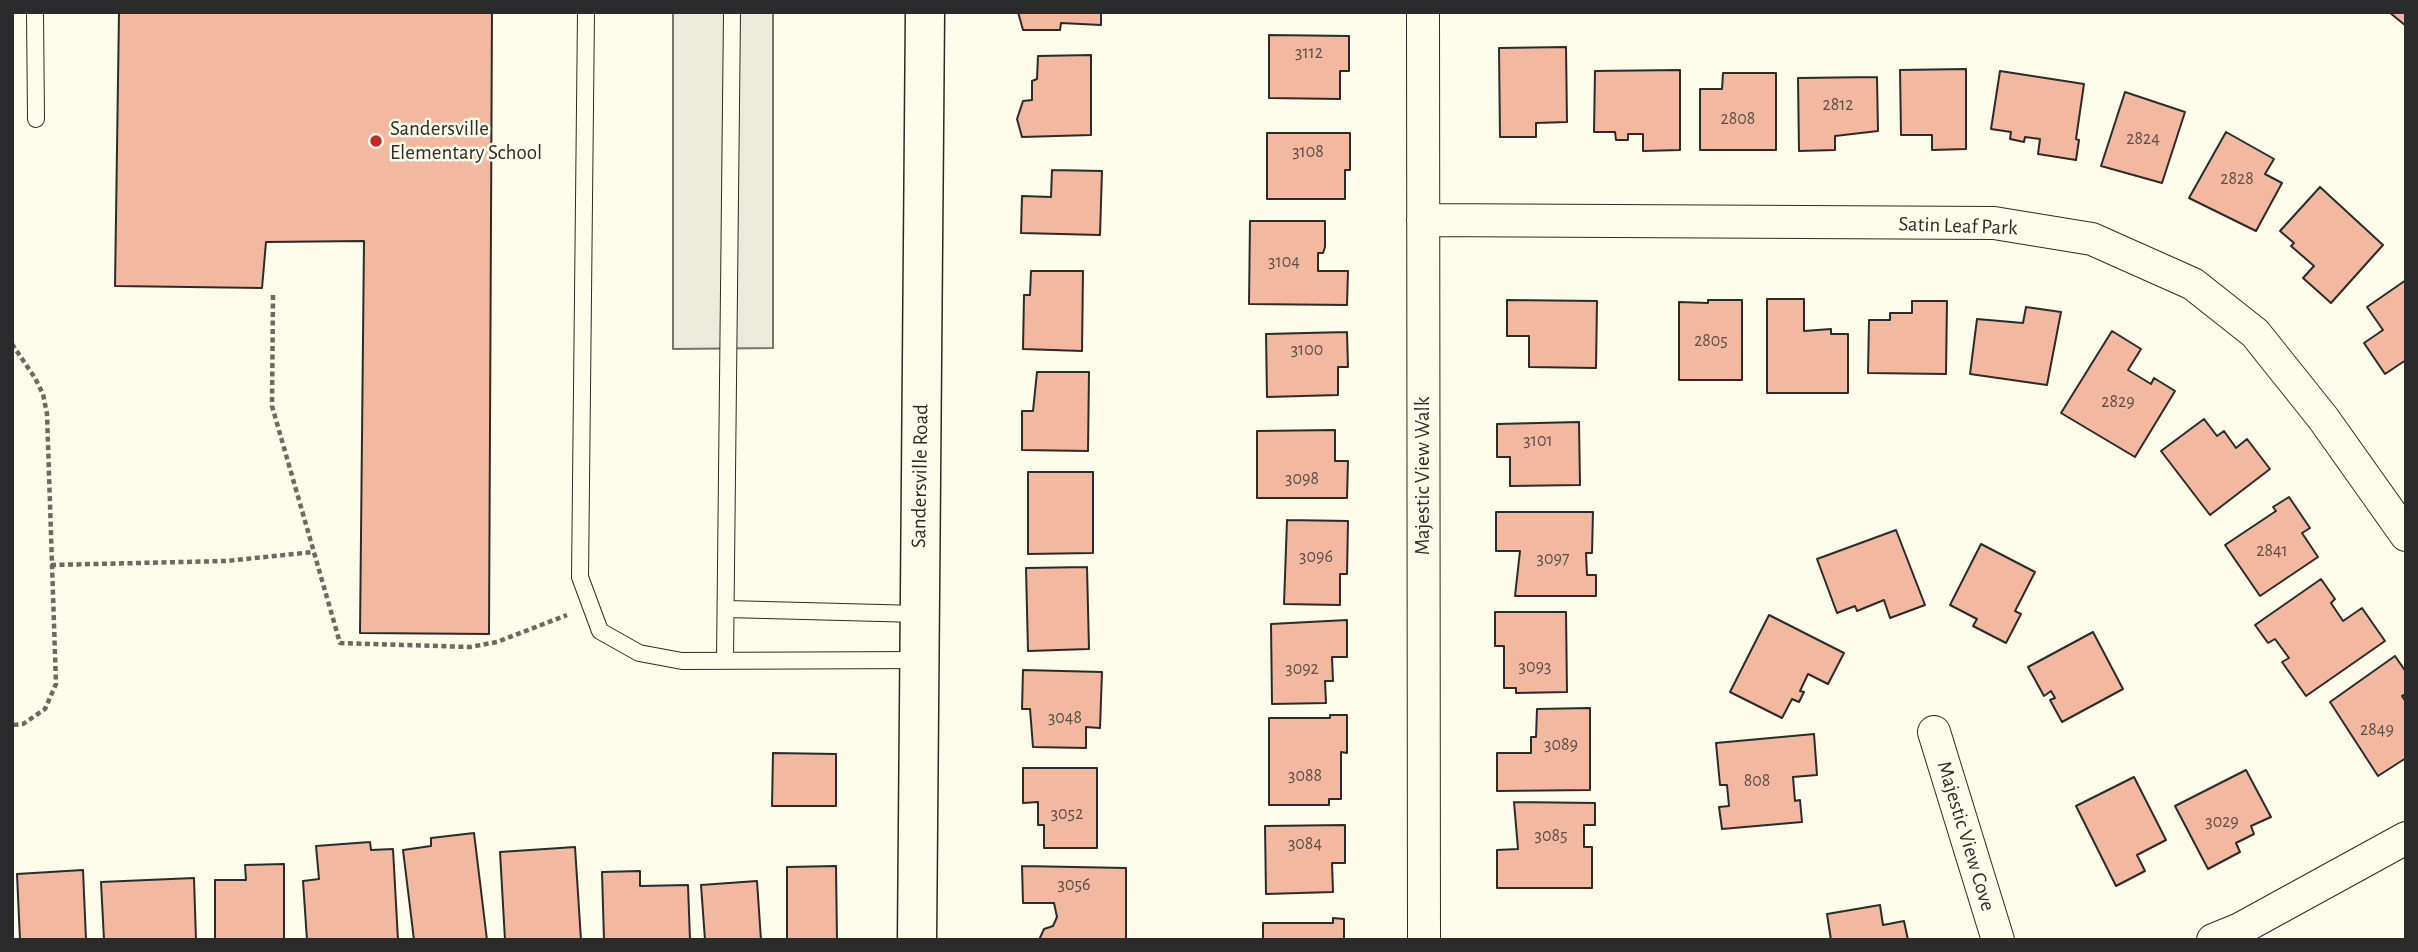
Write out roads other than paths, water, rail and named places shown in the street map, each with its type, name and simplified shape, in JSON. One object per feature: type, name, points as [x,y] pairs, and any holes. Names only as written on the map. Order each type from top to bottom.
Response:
[{"type":"street","name":"Sandersville Road","points":[[917,940],[925,12]]},
{"type":"street","name":"Majestic View Walk","points":[[1423,12],[1424,940]]},
{"type":"street","name":"Satin Leaf Park","points":[[1423,220],[1994,223],[2092,239],[2193,284],[2256,333],[2323,418],[2406,535]]},
{"type":"street","name":"Majestic View Cove","points":[[1934,732],[1998,940]]},
{"type":"street","points":[[2213,940],[2240,929],[2406,838]]},
{"type":"lane","points":[[36,12],[36,119]]},
{"type":"lane","points":[[586,12],[580,577],[600,632],[639,653],[681,662],[725,659],[920,660]]},
{"type":"lane","points":[[725,659],[732,12]]},
{"type":"lane","points":[[727,609],[919,614]]},
{"type":"place","name":"Sandersville Elementary School","points":[[376,141]]}]
